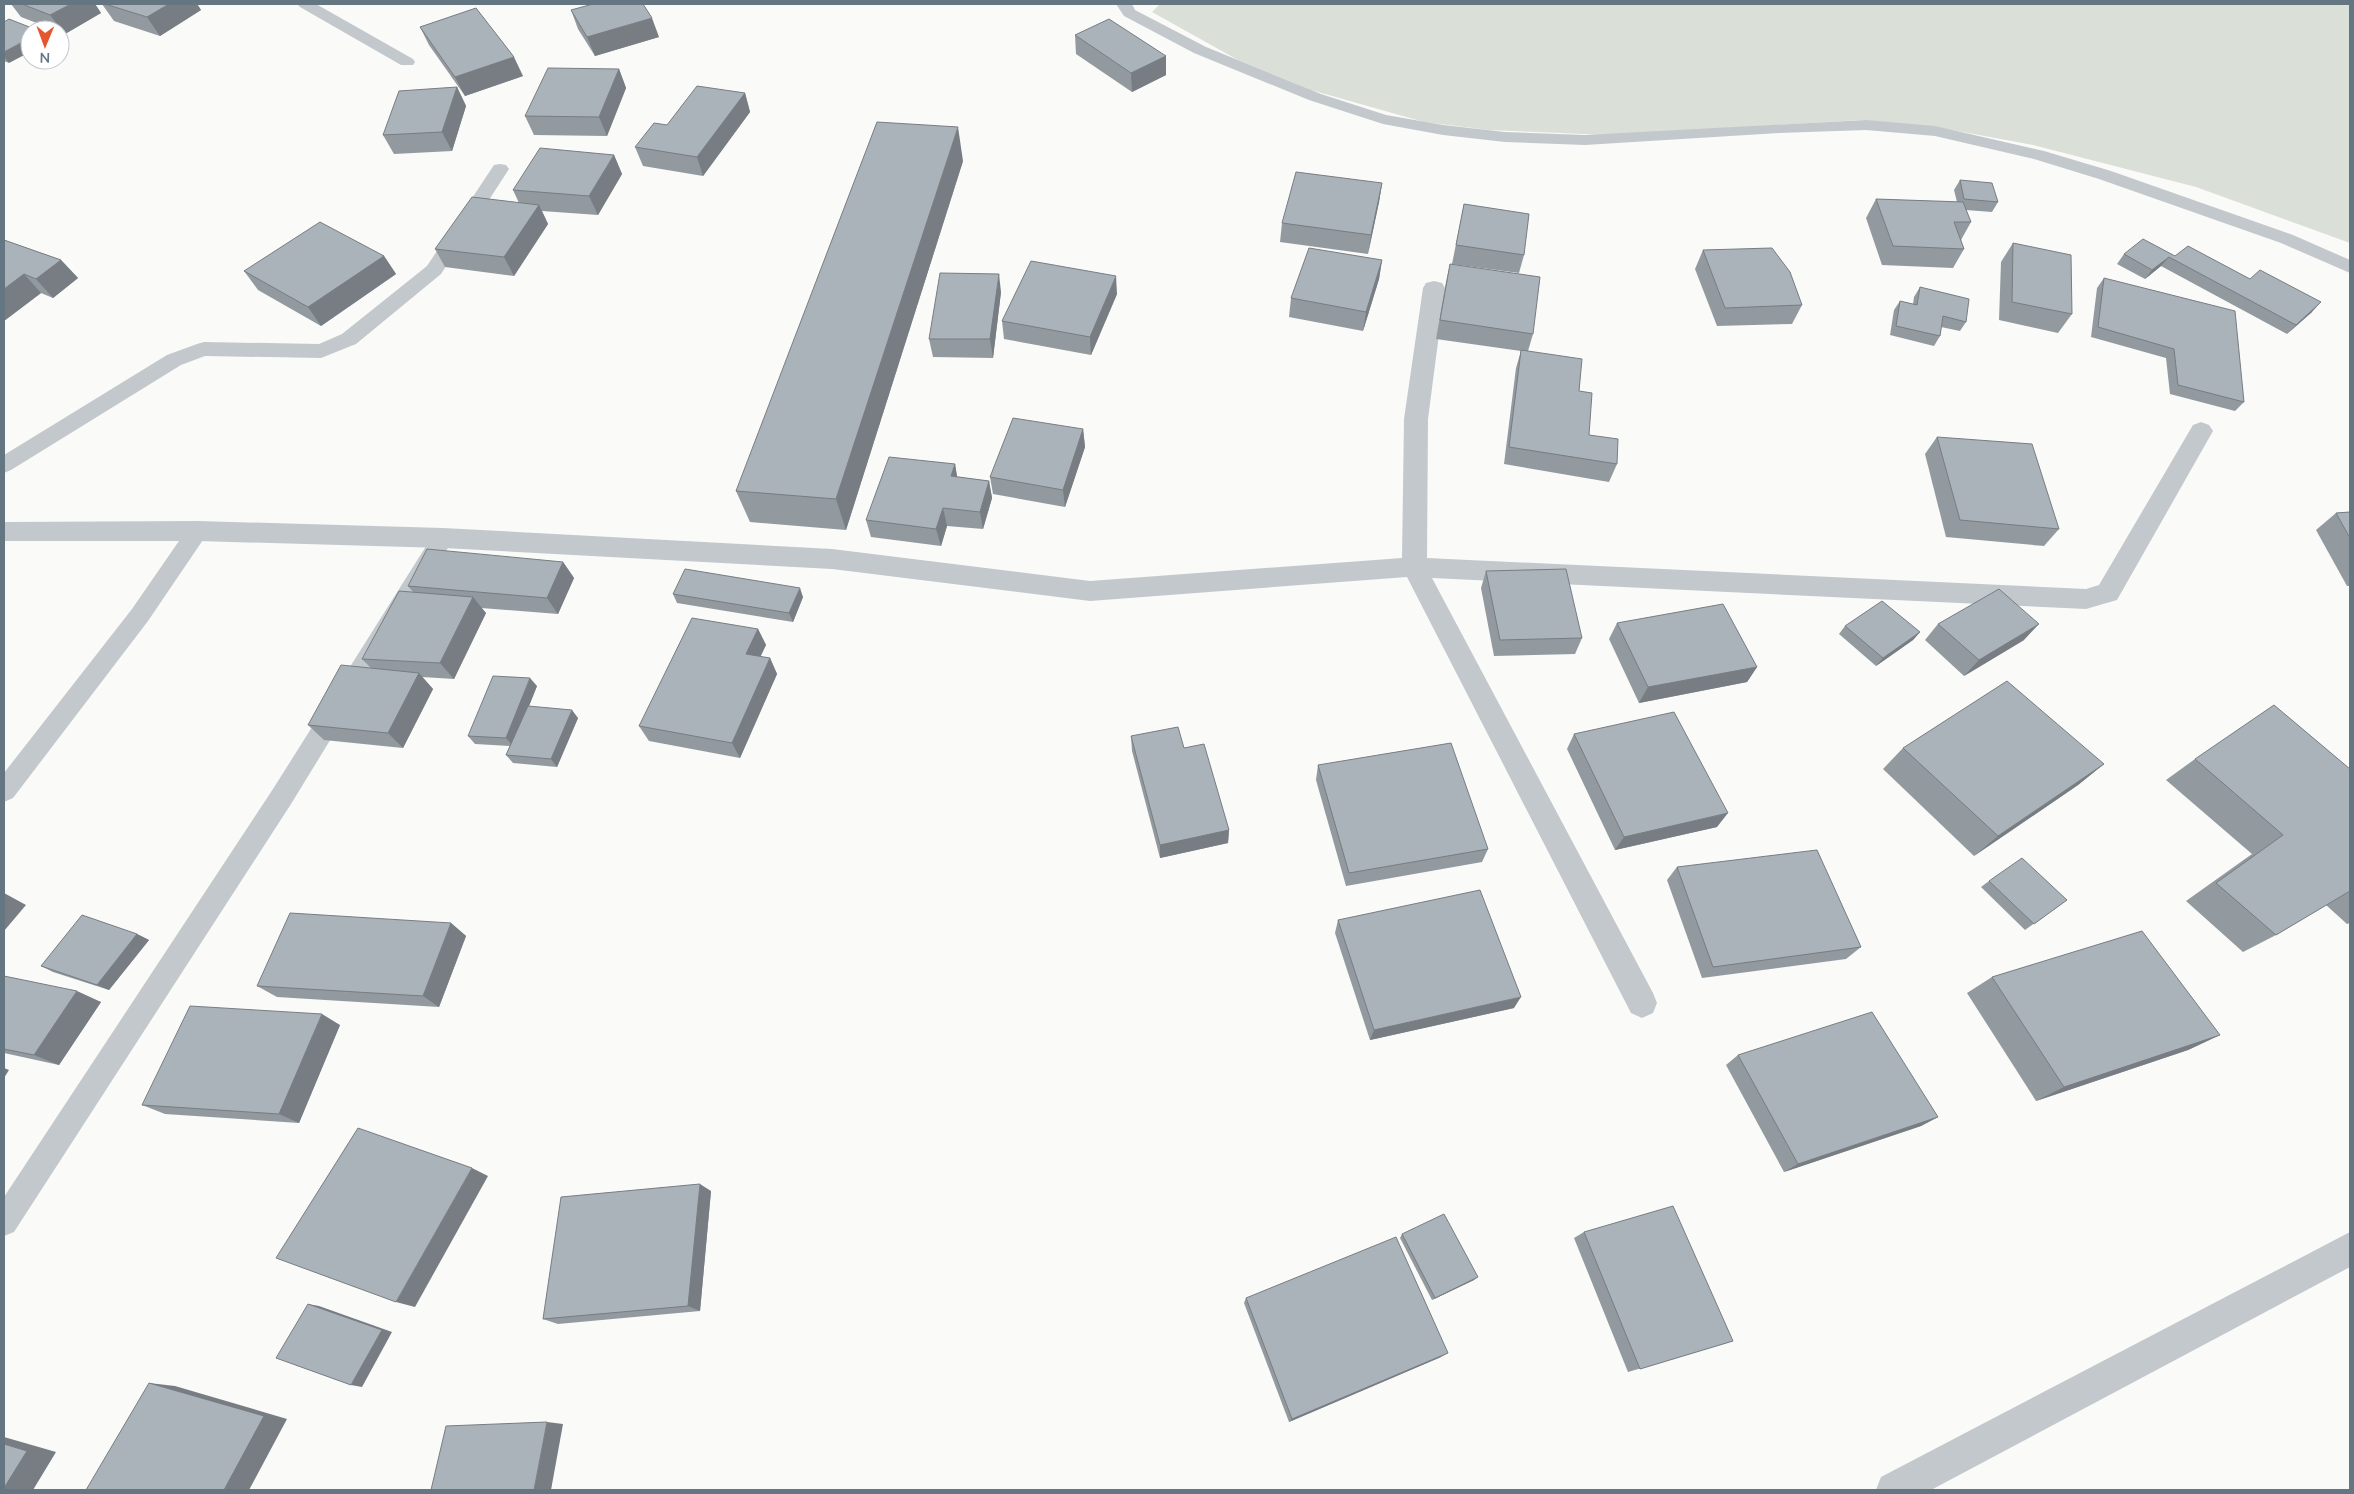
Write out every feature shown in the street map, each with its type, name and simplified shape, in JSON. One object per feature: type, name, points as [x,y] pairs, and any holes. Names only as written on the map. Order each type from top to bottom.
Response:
[{"type":"street","points":[[1434,288],[1416,419],[1414,568],[1642,1003]]},
{"type":"street","points":[[4,532],[198,531],[443,538],[832,559],[1090,591],[1414,568],[2086,599],[2108,593],[2201,431]]},
{"type":"street","points":[[1894,1490],[2350,1249]]},
{"type":"lane","points":[[305,4],[407,62]]},
{"type":"lane","points":[[1124,4],[1129,13],[1200,50],[1315,97],[1383,119],[1443,130],[1505,137],[1585,140],[1779,128],[1866,126],[1935,131],[2038,154],[2105,175],[2287,239],[2350,266]]},
{"type":"lane","points":[[4,465],[174,360],[204,349],[321,351],[349,339],[434,270],[500,168]]},
{"type":"lane","points":[[4,791],[140,615],[198,531]]},
{"type":"lane","points":[[4,1222],[256,836],[443,538]]},
{"type":"shaded area","points":[[1160,4],[2350,4],[2350,243],[2196,187],[2033,145],[1936,127],[1861,120],[1608,135],[1489,130],[1424,122],[1311,90],[1238,60],[1152,12]]},
{"type":"building","points":[[22,4],[71,4],[50,15]]},
{"type":"building","points":[[105,4],[169,4],[147,17]]},
{"type":"building","points":[[593,4],[643,4],[652,18],[587,37],[571,10]]},
{"type":"building","points":[[476,8],[514,57],[455,77],[420,27]]},
{"type":"building","points":[[9,19],[20,23],[20,43],[4,52],[4,22]]},
{"type":"building","points":[[1109,19],[1166,56],[1131,73],[1075,35]]},
{"type":"building","points":[[548,68],[619,69],[599,117],[525,116]]},
{"type":"building","points":[[697,86],[745,93],[697,157],[635,147],[654,123],[667,125]]},
{"type":"building","points":[[457,87],[442,132],[383,135],[399,91]]},
{"type":"building","points":[[877,122],[958,127],[836,499],[736,491]]},
{"type":"building","points":[[540,148],[614,155],[589,196],[513,190]]},
{"type":"building","points":[[1296,172],[1382,183],[1371,235],[1282,223]]},
{"type":"building","points":[[1960,180],[1992,183],[1998,202],[1964,199]]},
{"type":"building","points":[[472,197],[539,205],[504,257],[435,249]]},
{"type":"building","points":[[1876,199],[1963,202],[1971,222],[1954,222],[1964,249],[1893,246]]},
{"type":"building","points":[[1464,204],[1529,214],[1524,255],[1456,245]]},
{"type":"building","points":[[320,222],[384,256],[308,307],[244,271]]},
{"type":"building","points":[[2143,239],[2175,256],[2188,246],[2250,279],[2260,270],[2321,302],[2296,325],[2169,257],[2152,270],[2124,254]]},
{"type":"building","points":[[4,240],[61,260],[36,279],[24,274],[4,289]]},
{"type":"building","points":[[2013,243],[2071,255],[2072,314],[2012,302]]},
{"type":"building","points":[[1309,248],[1382,260],[1366,312],[1291,298]]},
{"type":"building","points":[[1772,248],[1790,272],[1802,305],[1725,308],[1703,250]]},
{"type":"building","points":[[1031,261],[1116,276],[1090,337],[1002,321]]},
{"type":"building","points":[[1450,264],[1540,277],[1533,334],[1440,320]]},
{"type":"building","points":[[940,273],[999,274],[990,339],[929,339]]},
{"type":"building","points":[[2104,278],[2235,311],[2244,402],[2178,385],[2174,349],[2098,327]]},
{"type":"building","points":[[1920,287],[1969,299],[1966,322],[1943,316],[1940,336],[1896,326],[1900,301],[1917,305]]},
{"type":"building","points":[[1521,350],[1582,359],[1579,391],[1592,393],[1589,435],[1618,439],[1617,464],[1509,447]]},
{"type":"building","points":[[1013,418],[1083,429],[1063,490],[990,477]]},
{"type":"building","points":[[1937,437],[2032,444],[2059,529],[1960,520]]},
{"type":"building","points":[[889,457],[955,464],[951,476],[989,481],[980,512],[943,508],[936,529],[866,520]]},
{"type":"building","points":[[2350,512],[2350,538],[2336,513]]},
{"type":"building","points":[[427,549],[563,562],[547,598],[408,586]]},
{"type":"building","points":[[685,569],[800,588],[789,613],[673,594]]},
{"type":"building","points":[[1566,569],[1582,638],[1500,640],[1486,571]]},
{"type":"building","points":[[1999,589],[2039,624],[1979,660],[1938,624]]},
{"type":"building","points":[[399,591],[473,597],[440,663],[362,659]]},
{"type":"building","points":[[1882,601],[1920,632],[1883,658],[1845,626]]},
{"type":"building","points":[[1723,604],[1757,667],[1648,687],[1617,623]]},
{"type":"building","points":[[692,618],[758,629],[746,654],[770,658],[732,743],[639,726]]},
{"type":"building","points":[[341,665],[419,673],[388,733],[308,725]]},
{"type":"building","points":[[493,676],[530,678],[506,738],[468,736]]},
{"type":"building","points":[[2007,681],[2104,764],[1998,836],[1903,748]]},
{"type":"building","points":[[2274,705],[2350,769],[2350,891],[2276,935],[2216,883],[2283,835],[2195,759]]},
{"type":"building","points":[[528,706],[572,710],[551,759],[506,755]]},
{"type":"building","points":[[1674,712],[1728,813],[1624,837],[1574,734]]},
{"type":"building","points":[[1178,727],[1184,748],[1204,744],[1229,830],[1160,845],[1131,736]]},
{"type":"building","points":[[1451,743],[1488,849],[1349,873],[1318,765]]},
{"type":"building","points":[[1817,850],[1861,947],[1713,967],[1677,867]]},
{"type":"building","points":[[2022,858],[2067,900],[2034,924],[1989,881]]},
{"type":"building","points":[[1480,890],[1521,997],[1374,1030],[1338,920]]},
{"type":"building","points":[[290,913],[451,923],[423,996],[257,986]]},
{"type":"building","points":[[82,915],[137,934],[97,985],[41,966]]},
{"type":"building","points":[[2142,931],[2220,1035],[2064,1087],[1992,977]]},
{"type":"building","points":[[4,976],[77,991],[34,1055],[4,1049]]},
{"type":"building","points":[[190,1006],[322,1014],[279,1114],[142,1105]]},
{"type":"building","points":[[1872,1012],[1938,1117],[1798,1164],[1738,1055]]},
{"type":"building","points":[[358,1128],[472,1168],[396,1302],[276,1258]]},
{"type":"building","points":[[700,1184],[688,1306],[543,1319],[561,1197]]},
{"type":"building","points":[[1673,1206],[1733,1341],[1640,1369],[1584,1232]]},
{"type":"building","points":[[1444,1214],[1478,1277],[1435,1298],[1402,1234]]},
{"type":"building","points":[[1396,1237],[1448,1353],[1292,1419],[1246,1298]]},
{"type":"building","points":[[308,1304],[382,1330],[351,1385],[276,1358]]},
{"type":"building","points":[[149,1383],[264,1416],[224,1490],[86,1490]]},
{"type":"building","points":[[547,1422],[534,1490],[431,1490],[446,1426]]},
{"type":"building","points":[[4,1444],[27,1451],[4,1488]]}]
